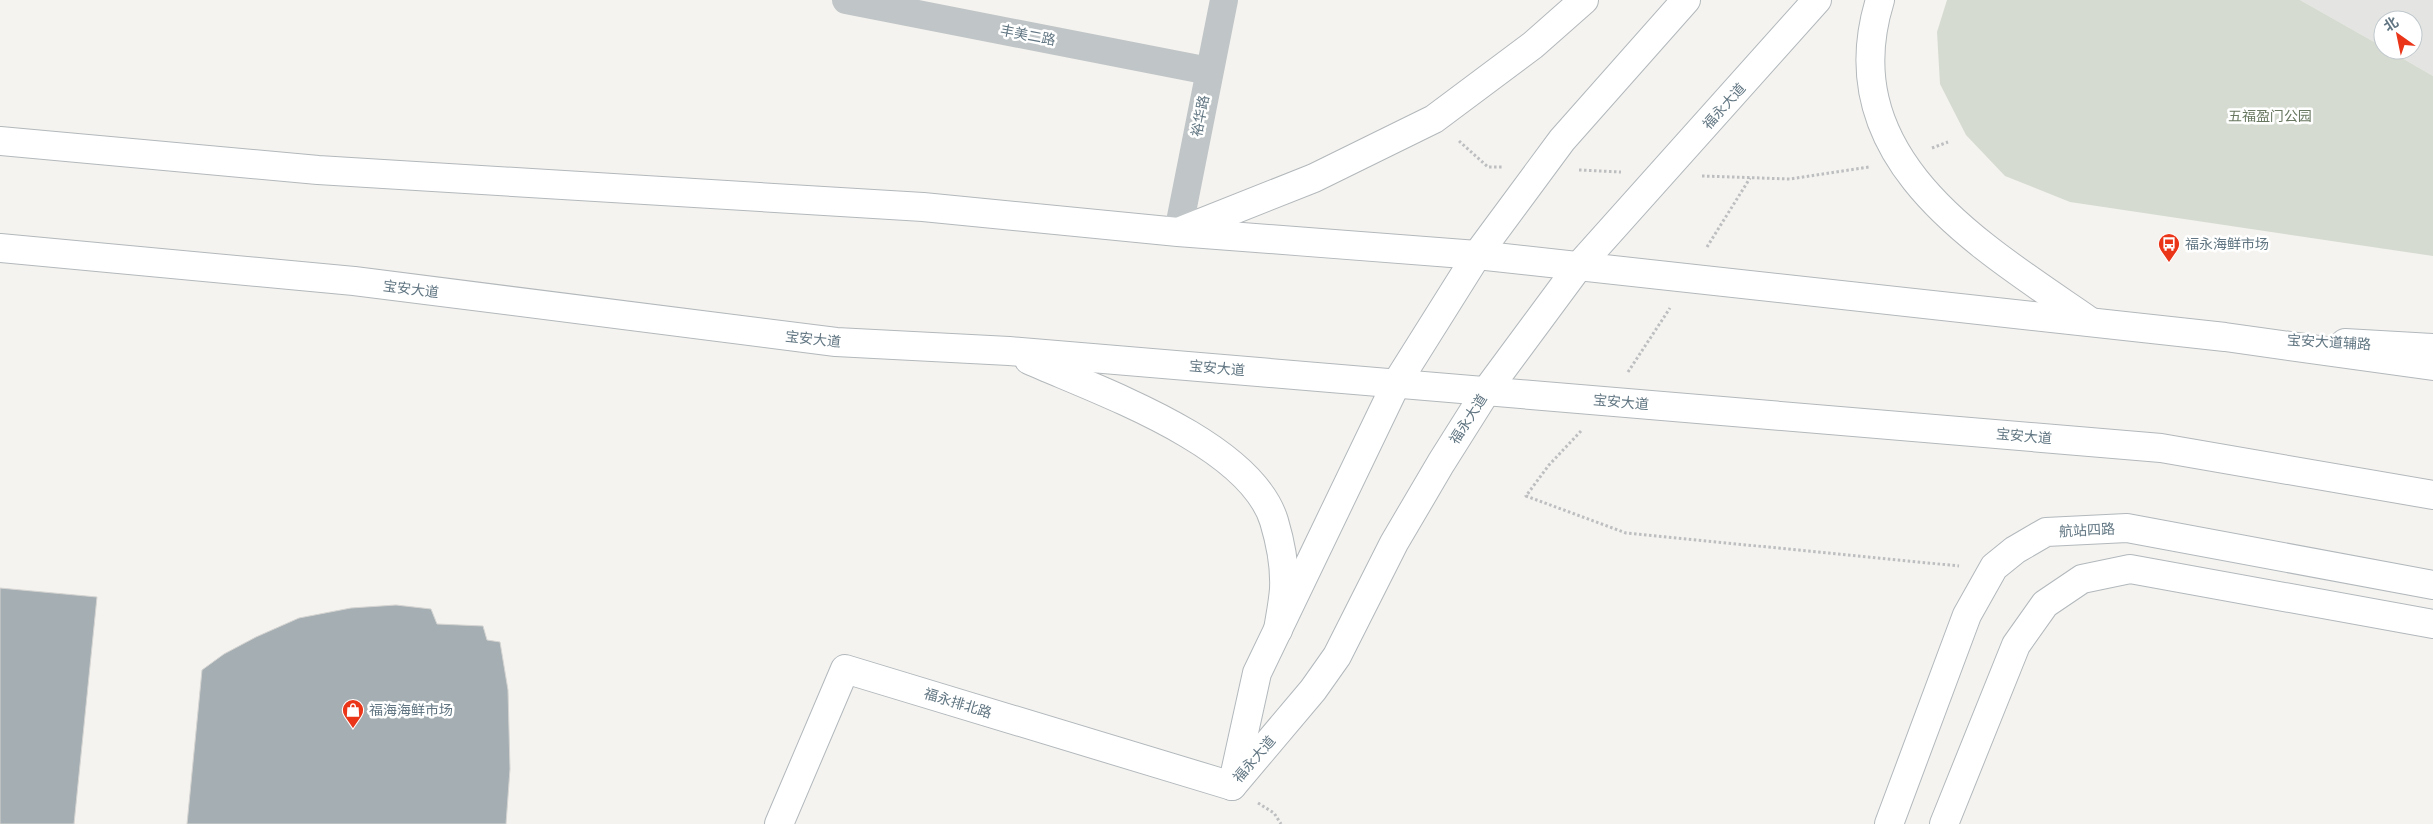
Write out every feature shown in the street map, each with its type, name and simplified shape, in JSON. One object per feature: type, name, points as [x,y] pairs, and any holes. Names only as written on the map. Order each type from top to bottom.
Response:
[{"type":"main road","points":[[1178,232],[1314,178],[1434,119],[1533,45],[1584,0]]},
{"type":"main road","name":"福永大道","points":[[1232,786],[1257,673],[1396,384],[1477,255],[1562,140],[1686,0]]},
{"type":"main road","name":"福永大道","points":[[1232,786],[1313,690],[1337,656],[1394,544],[1441,463],[1487,390],[1578,267],[1817,0]]},
{"type":"main road","points":[[1880,0],[1871,44],[1872,85],[1883,130],[1900,162],[1924,193],[1953,221],[1997,257],[2091,322]]},
{"type":"main road","points":[[0,141],[318,170],[923,207],[1178,232],[1477,255],[1689,280],[2225,337],[2433,366]]},
{"type":"main road","name":"宝安大道","points":[[0,248],[354,281],[836,342],[1009,351],[2161,448],[2433,495]]},
{"type":"main road","name":"宝安大道辅路","points":[[2225,337],[2433,348]]},
{"type":"main road","points":[[1009,351],[1182,431],[1239,468],[1256,489],[1273,520],[1281,554],[1284,588],[1278,630]]},
{"type":"main road","name":"航站四路","points":[[1889,824],[1967,615],[1994,567],[2015,550],[2046,532],[2127,528],[2433,585]]},
{"type":"main road","points":[[1944,824],[2016,645],[2045,604],[2082,579],[2130,569],[2433,624]]},
{"type":"main road","name":"福永排北路","points":[[779,824],[844,669],[1232,786]]},
{"type":"street","name":"丰美二路","points":[[846,0],[1210,71]]},
{"type":"street","name":"裕华路","points":[[1178,232],[1224,0]]},
{"type":"path","points":[[1750,178],[1689,280],[1610,401],[1548,466],[1526,496],[1626,533],[1957,566],[1994,567]]},
{"type":"shaded area","points":[[2300,0],[2433,0],[2433,76],[2405,60],[2423,60],[2423,10],[2373,10],[2373,41]]},
{"type":"green space","name":"五福盈门公园","points":[[1947,0],[2300,0],[2373,41],[2373,60],[2405,60],[2433,76],[2433,256],[2070,202],[2005,176],[1966,135],[1940,84],[1937,32]]},
{"type":"building","points":[[0,588],[97,597],[74,824],[0,824]]},
{"type":"building","name":"福海海鲜市场","points":[[396,605],[431,609],[437,624],[483,626],[487,640],[500,642],[508,690],[510,769],[506,824],[187,824],[202,670],[224,654],[299,618],[351,608]]},
{"type":"place","name":"福永海鲜市场","points":[[2169,263]]},
{"type":"place","name":"福海海鲜市场","points":[[353,729]]}]
